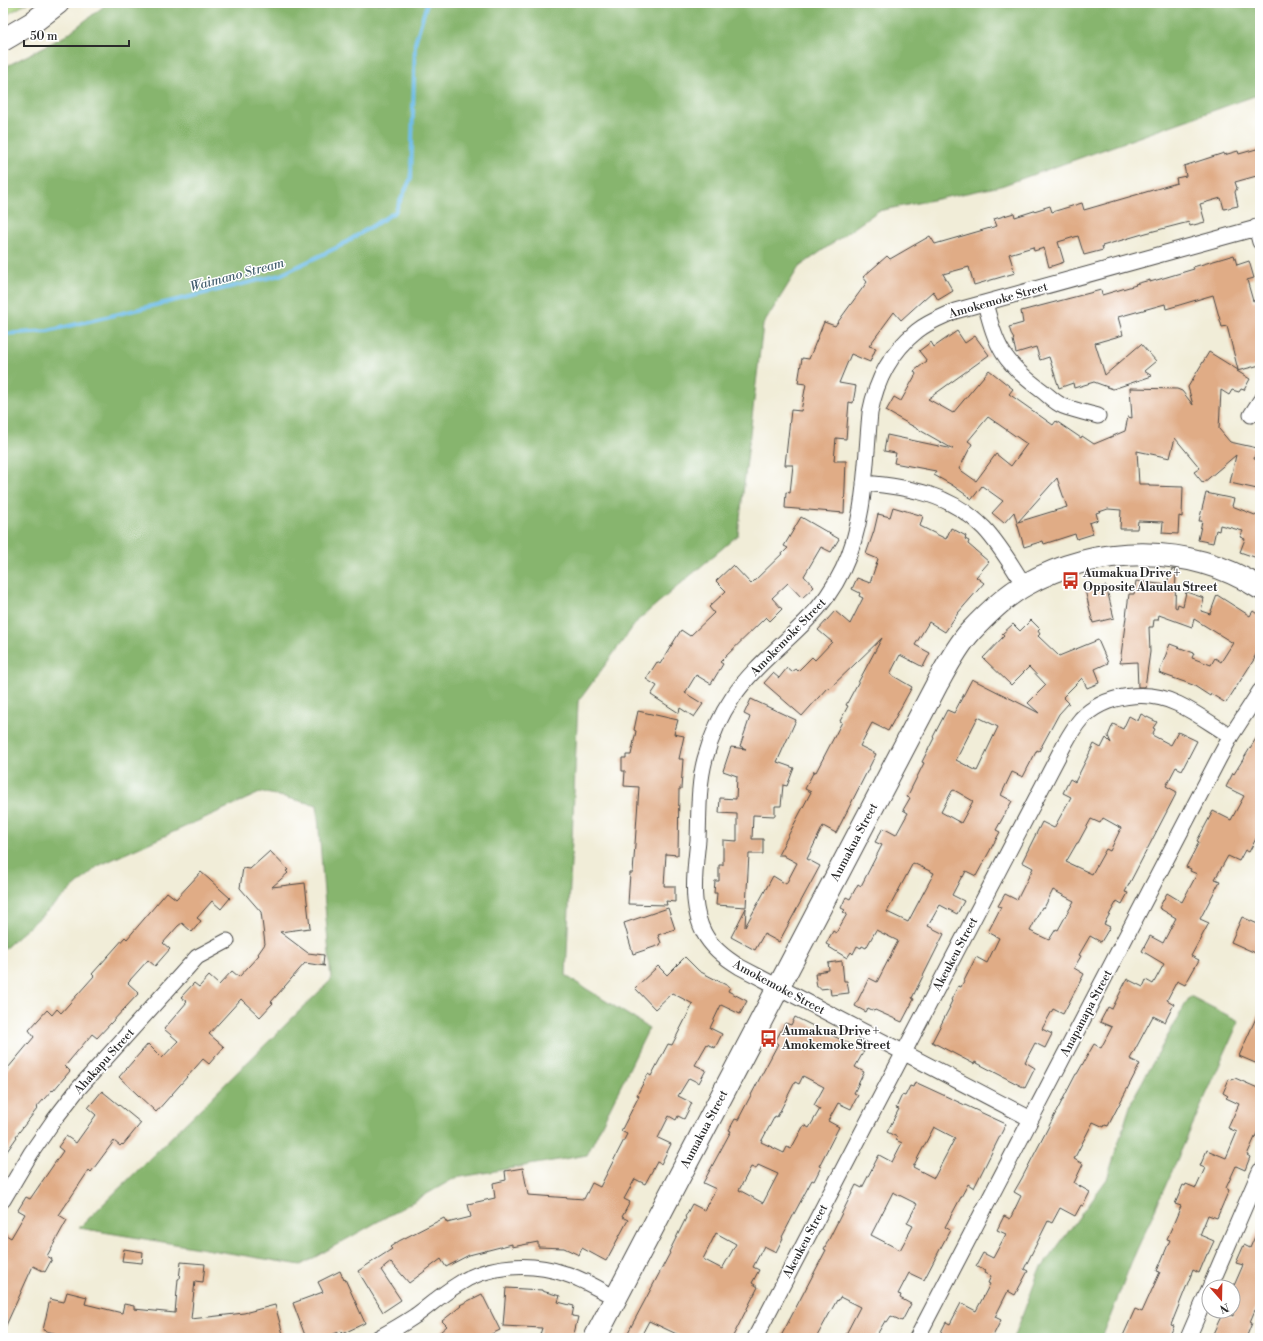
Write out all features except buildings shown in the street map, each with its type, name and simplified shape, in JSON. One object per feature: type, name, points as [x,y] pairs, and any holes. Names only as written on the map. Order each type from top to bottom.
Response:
[{"type":"street","points":[[3,40],[32,23],[58,3]]},
{"type":"street","name":"Amokemoke Street","points":[[1031,1119],[740,967],[724,956],[704,933],[699,919],[695,898],[701,781],[705,760],[713,734],[734,695],[760,664],[807,620],[833,587],[851,552],[857,532],[864,483],[872,400],[876,386],[893,356],[904,343],[918,330],[955,311],[1259,232]]},
{"type":"street","points":[[985,303],[992,330],[999,346],[1007,360],[1019,373],[1062,406],[1098,416]]},
{"type":"street","points":[[1251,415],[1260,400]]},
{"type":"street","points":[[864,483],[900,486],[920,490],[956,507],[983,528],[1001,550],[1024,585]]},
{"type":"street","name":"Aumakua Street","points":[[595,1338],[953,655],[969,634],[983,619],[1024,585],[1070,565],[1092,559],[1129,554],[1173,556],[1203,563],[1232,573],[1260,588]]},
{"type":"street","name":"Anapanapa Street","points":[[917,1338],[1231,736],[1260,691]]},
{"type":"street","name":"Akeukeu Street","points":[[755,1338],[1064,745],[1082,718],[1094,709],[1119,698],[1132,695],[1147,695],[1178,704],[1231,736]]},
{"type":"street","name":"Ahakapu Street","points":[[3,1200],[54,1120],[78,1089],[197,957],[227,941]]},
{"type":"street","points":[[1213,1279],[1260,1171]]},
{"type":"street","points":[[378,1338],[415,1316],[458,1284],[477,1275],[494,1270],[522,1267],[551,1269],[575,1277],[616,1298]]},
{"type":"street","points":[[1188,1338],[1201,1307]]},
{"type":"green space","points":[[3,3],[27,3],[3,17]]},
{"type":"green space","points":[[108,3],[1260,3],[1260,94],[1001,186],[878,211],[799,267],[763,325],[738,535],[638,620],[578,702],[566,976],[649,1028],[587,1155],[455,1178],[301,1265],[79,1228],[331,980],[317,805],[262,792],[98,866],[3,950],[3,68],[65,36]]},
{"type":"green space","points":[[1190,996],[1239,1021],[1131,1263],[1102,1338],[1014,1338],[1038,1273],[1107,1179],[1132,1100]]},
{"type":"waterway","name":"Waimano Stream","points":[[3,334],[48,331],[280,275],[340,246],[395,212],[411,178],[415,43],[427,3]]},
{"type":"place","name":"Aumakua Drive + Opposite Alaulau Street","points":[[1070,580]]},
{"type":"place","name":"Aumakua Drive + Amokemoke Street","points":[[769,1038]]}]
